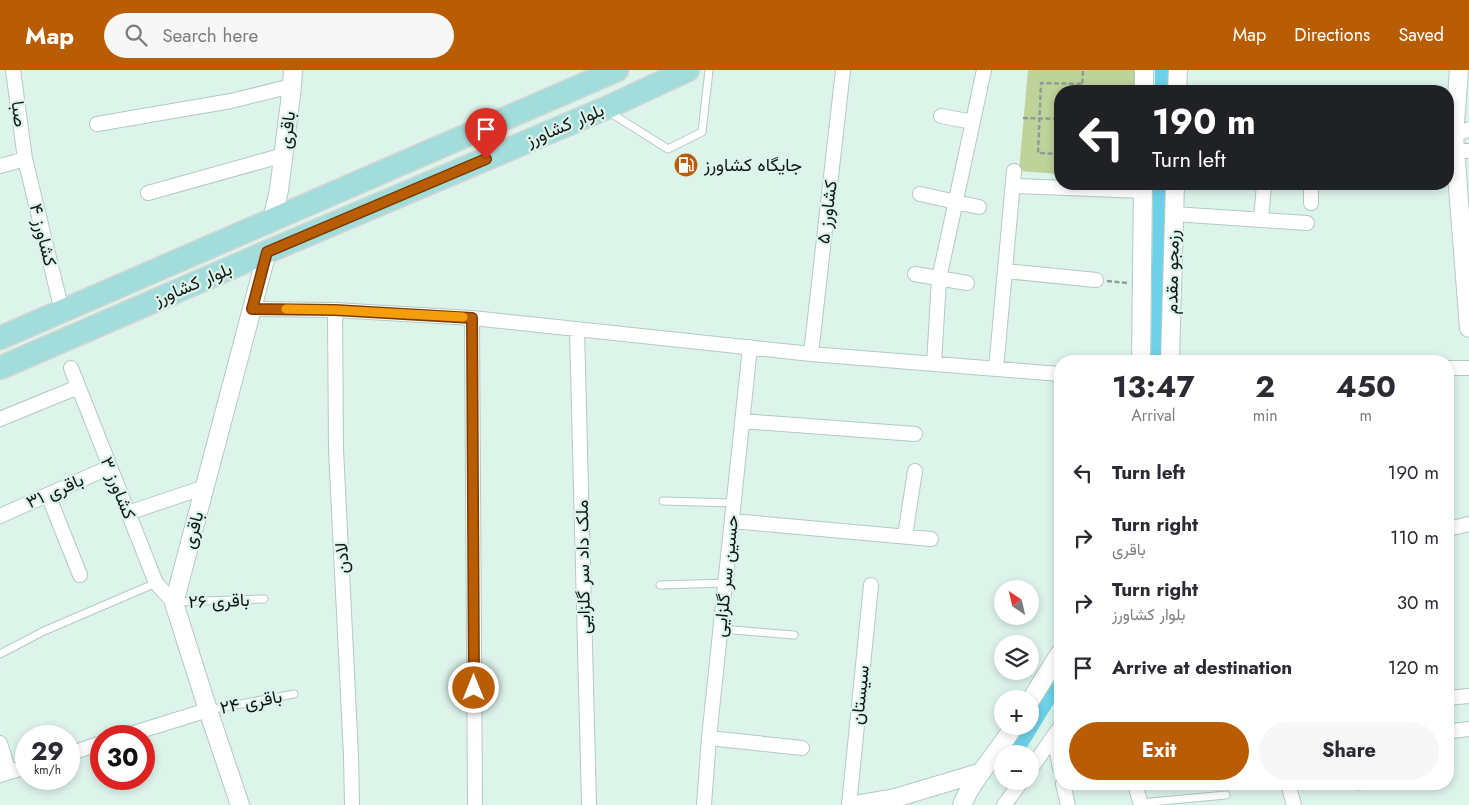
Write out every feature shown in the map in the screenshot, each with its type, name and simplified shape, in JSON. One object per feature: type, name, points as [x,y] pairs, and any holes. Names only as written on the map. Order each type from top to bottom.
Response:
[{"type":"main road","name":"بلوار کشاورز","points":[[0,338],[617,70]]},
{"type":"main road","name":"بلوار کشاورز","points":[[0,368],[604,109],[688,70]]},
{"type":"main road","points":[[0,348],[31,335],[53,314]]},
{"type":"main road","points":[[0,358],[35,343],[56,344]]},
{"type":"street","name":"صبا","points":[[13,70],[24,159]]},
{"type":"street","name":"کشاورز ۵","points":[[810,354],[843,70]]},
{"type":"street","points":[[934,364],[939,279],[984,70]]},
{"type":"street","points":[[1144,70],[1144,85]]},
{"type":"street","points":[[1177,85],[1178,70]]},
{"type":"street","points":[[1459,70],[1469,328]]},
{"type":"street","points":[[97,124],[231,101],[293,78]]},
{"type":"street","name":"باقری","points":[[272,220],[280,190],[293,78]]},
{"type":"street","points":[[941,116],[973,122]]},
{"type":"street","points":[[148,193],[284,155]]},
{"type":"street","points":[[0,166],[24,159]]},
{"type":"street","name":"کشاورز ۴","points":[[24,159],[53,314]]},
{"type":"street","points":[[996,369],[1014,171]]},
{"type":"street","points":[[1012,186],[1054,186]]},
{"type":"street","name":"رزمجو مقدم","points":[[1141,355],[1143,190]]},
{"type":"street","name":"رزمجو مقدم","points":[[1170,355],[1175,190]]},
{"type":"street","points":[[1261,220],[1264,190]]},
{"type":"street","points":[[1311,190],[1311,203]]},
{"type":"street","points":[[920,194],[979,207]]},
{"type":"street","points":[[1174,214],[1307,223]]},
{"type":"street","name":"باقری","points":[[174,602],[267,252]]},
{"type":"street","points":[[1005,271],[1096,280]]},
{"type":"street","points":[[915,274],[967,283]]},
{"type":"street","points":[[252,309],[335,310],[472,318],[810,354],[1054,374]]},
{"type":"street","name":"لادن","points":[[335,310],[336,449],[352,805]]},
{"type":"street","points":[[472,318],[475,805]]},
{"type":"street","name":"ملک داد سر گلزایی","points":[[577,329],[589,805]]},
{"type":"street","name":"حسین سر گلزایی","points":[[704,805],[708,738],[750,347]]},
{"type":"street","name":"کشاورز ۳","points":[[71,368],[156,583],[174,602]]},
{"type":"street","points":[[1454,368],[1469,368]]},
{"type":"street","points":[[0,419],[78,387]]},
{"type":"street","points":[[742,422],[915,434]]},
{"type":"street","name":"باقری ۳۱","points":[[0,516],[110,467]]},
{"type":"street","points":[[905,536],[915,470]]},
{"type":"street","points":[[128,513],[205,487]]},
{"type":"street","points":[[48,494],[80,575]]},
{"type":"street","points":[[732,521],[931,539]]},
{"type":"street","points":[[1454,528],[1469,524]]},
{"type":"street","name":"سیستان","points":[[849,805],[871,585]]},
{"type":"street","points":[[174,602],[240,805]]},
{"type":"street","points":[[1039,690],[1054,670]]},
{"type":"street","points":[[1454,697],[1469,696]]},
{"type":"street","points":[[155,726],[208,710]]},
{"type":"street","points":[[1454,731],[1469,729]]},
{"type":"street","points":[[962,805],[982,772],[1009,735]]},
{"type":"street","points":[[1039,757],[1054,736]]},
{"type":"street","points":[[708,738],[802,748]]},
{"type":"street","points":[[0,743],[5,774]]},
{"type":"street","points":[[854,805],[900,803],[982,772]]},
{"type":"street","points":[[1004,805],[1015,790]]},
{"type":"street","points":[[1064,790],[1068,805]]},
{"type":"street","points":[[1136,790],[1140,804]]},
{"type":"street","points":[[1290,790],[1294,805]]},
{"type":"lane","points":[[604,109],[668,149],[702,132],[710,70]]},
{"type":"lane","points":[[662,501],[734,503]]},
{"type":"lane","points":[[0,654],[44,631],[156,583]]},
{"type":"lane","points":[[660,585],[725,584]]},
{"type":"lane","name":"باقری ۲۶","points":[[174,602],[264,599]]},
{"type":"lane","points":[[720,629],[794,636]]},
{"type":"lane","name":"باقری ۲۴","points":[[208,710],[294,694]]},
{"type":"lane","points":[[1140,804],[1226,795]]},
{"type":"path","points":[[1054,154],[1038,153],[1041,83],[1082,84],[1083,70]]},
{"type":"path","points":[[1024,118],[1054,118]]},
{"type":"path","points":[[1096,280],[1142,284]]},
{"type":"green space","points":[[1028,70],[1138,70],[1137,85],[1054,85],[1054,174],[1019,171]]},
{"type":"waterway","points":[[1162,70],[1162,85]]},
{"type":"waterway","points":[[1158,355],[1160,190]]},
{"type":"waterway","points":[[1020,745],[1054,690]]},
{"type":"slow traffic","points":[[286,309],[463,317]]},
{"type":"place","name":"جایگاه کشاورز","points":[[686,165]]},
{"type":"route","points":[[474,688],[472,318],[335,310],[252,309],[267,252],[486,159]]}]
